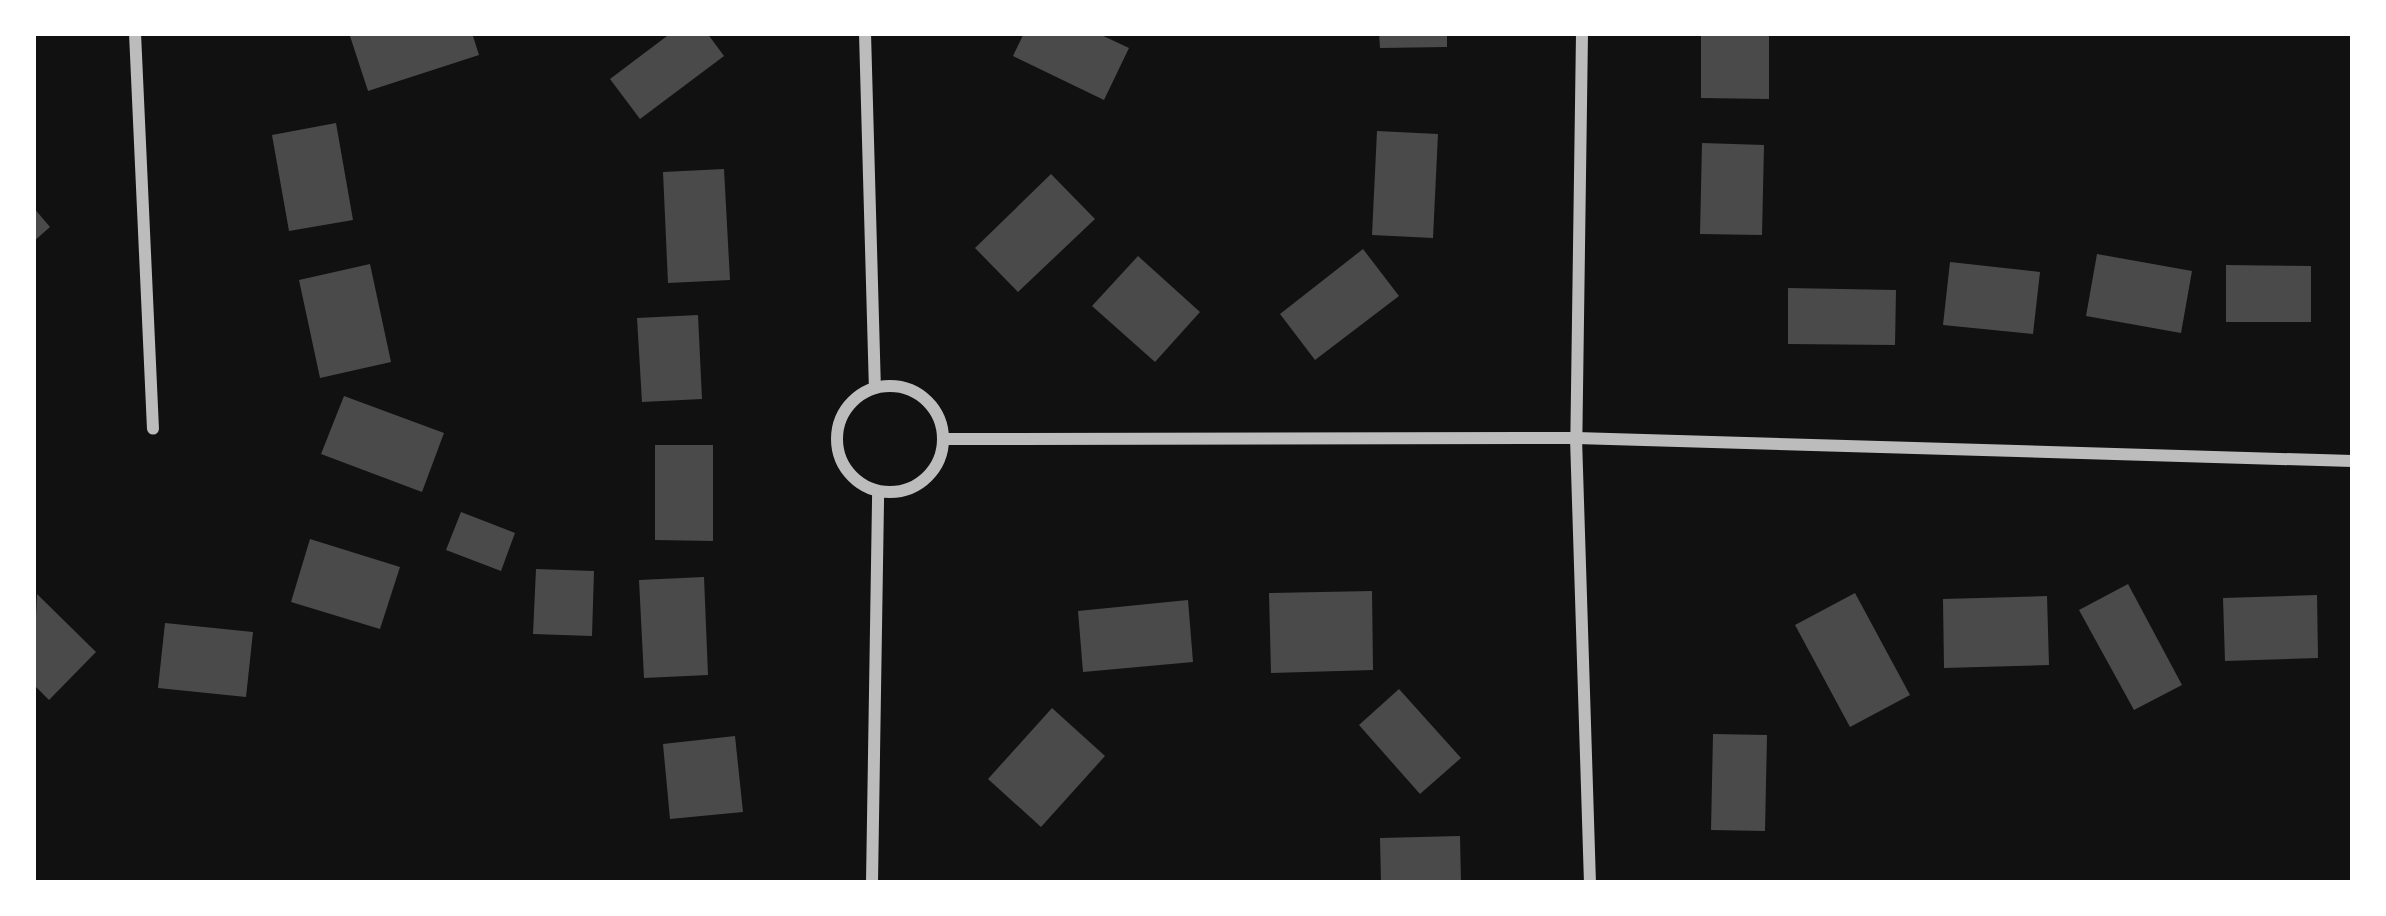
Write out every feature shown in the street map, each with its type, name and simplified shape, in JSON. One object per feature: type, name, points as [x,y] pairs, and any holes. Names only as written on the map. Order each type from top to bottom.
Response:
[{"type":"street","points":[[135,33],[153,429]]},
{"type":"street","points":[[865,33],[874,388]]},
{"type":"street","points":[[1582,33],[1576,438],[1590,883]]},
{"type":"street","points":[[896,386],[926,399],[943,439],[939,462],[929,476],[897,493],[878,492],[848,472],[836,438],[848,404],[874,388],[896,386]]},
{"type":"street","points":[[943,439],[1576,438],[2353,460]]},
{"type":"street","points":[[872,883],[878,492]]},
{"type":"building","points":[[349,33],[472,33],[479,55],[368,91]]},
{"type":"building","points":[[671,33],[707,33],[724,56],[640,119],[610,79]]},
{"type":"building","points":[[1024,33],[1097,33],[1129,48],[1104,100],[1013,56]]},
{"type":"building","points":[[1379,33],[1447,33],[1447,47],[1380,48]]},
{"type":"building","points":[[1701,33],[1769,33],[1769,99],[1701,98]]},
{"type":"building","points":[[336,123],[353,220],[289,231],[272,135]]},
{"type":"building","points":[[1377,131],[1438,134],[1433,238],[1372,235]]},
{"type":"building","points":[[1702,143],[1764,145],[1762,235],[1700,234]]},
{"type":"building","points":[[724,169],[730,280],[668,283],[663,172]]},
{"type":"building","points":[[1051,174],[1095,219],[1018,292],[975,248]]},
{"type":"building","points":[[33,207],[50,227],[33,242]]},
{"type":"building","points":[[1363,249],[1399,296],[1315,360],[1280,314]]},
{"type":"building","points":[[2097,254],[2192,271],[2181,333],[2086,316]]},
{"type":"building","points":[[1138,256],[1200,312],[1155,362],[1092,306]]},
{"type":"building","points":[[1950,262],[2040,272],[2033,334],[1943,325]]},
{"type":"building","points":[[370,264],[391,362],[320,378],[299,280]]},
{"type":"building","points":[[2226,265],[2311,266],[2311,322],[2226,322]]},
{"type":"building","points":[[1788,288],[1896,290],[1895,345],[1788,344]]},
{"type":"building","points":[[698,315],[702,399],[642,402],[637,318]]},
{"type":"building","points":[[344,396],[444,433],[422,492],[321,454]]},
{"type":"building","points":[[655,445],[713,445],[713,541],[655,540]]},
{"type":"building","points":[[461,512],[515,533],[501,571],[446,550]]},
{"type":"building","points":[[310,539],[400,567],[380,629],[291,602]]},
{"type":"building","points":[[536,569],[594,571],[592,636],[533,634]]},
{"type":"building","points":[[704,577],[708,675],[644,678],[639,580]]},
{"type":"building","points":[[2128,584],[2182,685],[2134,710],[2079,610]]},
{"type":"building","points":[[1372,591],[1373,670],[1271,673],[1269,593]]},
{"type":"building","points":[[1855,593],[1910,695],[1850,727],[1795,625]]},
{"type":"building","points":[[37,594],[96,652],[49,700],[33,684]]},
{"type":"building","points":[[2317,595],[2318,658],[2225,661],[2223,598]]},
{"type":"building","points":[[2047,596],[2049,665],[1944,668],[1943,599]]},
{"type":"building","points":[[1188,600],[1193,662],[1083,672],[1078,611]]},
{"type":"building","points":[[165,623],[253,632],[246,697],[158,688]]},
{"type":"building","points":[[1399,689],[1461,758],[1420,794],[1359,725]]},
{"type":"building","points":[[1052,708],[1105,756],[1041,827],[988,779]]},
{"type":"building","points":[[1713,734],[1767,735],[1765,831],[1711,830]]},
{"type":"building","points":[[735,736],[743,812],[670,819],[663,744]]},
{"type":"building","points":[[1460,836],[1461,883],[1381,883],[1380,838]]}]
